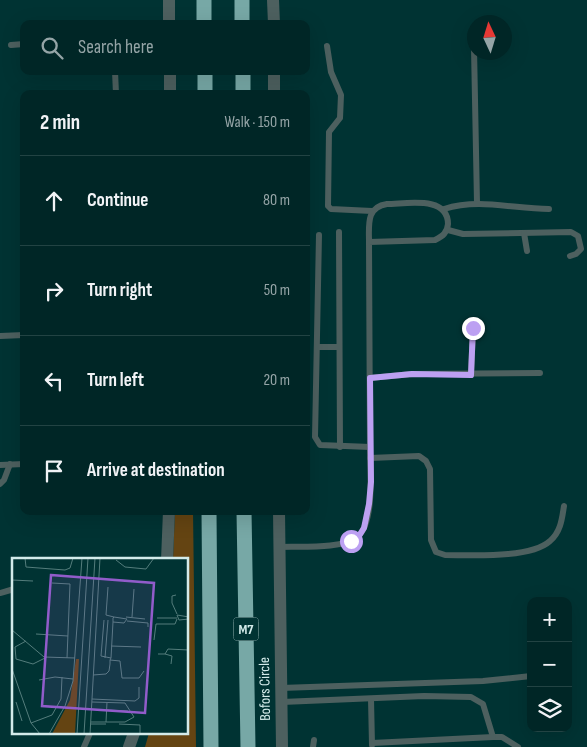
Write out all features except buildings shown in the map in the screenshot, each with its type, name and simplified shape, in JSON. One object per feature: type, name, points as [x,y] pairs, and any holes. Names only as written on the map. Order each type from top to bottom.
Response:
[{"type":"highway","points":[[205,75],[205,90]]},
{"type":"highway","points":[[243,75],[243,90]]},
{"type":"highway","points":[[209,515],[211,747]]},
{"type":"highway","name":"M7","points":[[244,515],[248,747]]},
{"type":"street","points":[[169,0],[169,20]]},
{"type":"street","points":[[273,0],[274,20]]},
{"type":"street","points":[[170,75],[170,90]]},
{"type":"street","points":[[274,75],[274,90]]},
{"type":"street","points":[[167,558],[169,515]]},
{"type":"street","name":"Bofors Circle","points":[[279,515],[282,747]]},
{"type":"street","points":[[129,747],[134,734]]},
{"type":"lane","points":[[11,45],[20,44]]},
{"type":"lane","points":[[327,46],[329,64],[339,88],[341,104],[340,118],[328,132],[328,206],[331,209],[372,211]]},
{"type":"lane","points":[[474,60],[477,203]]},
{"type":"lane","points":[[115,75],[116,90]]},
{"type":"lane","points":[[444,209],[462,204],[477,203],[550,209]]},
{"type":"lane","points":[[279,547],[337,544],[351,541],[359,536],[364,528],[369,504],[370,378],[369,242],[369,219],[372,211],[379,205],[387,204],[436,204],[444,209],[448,218],[448,230],[443,236],[435,240],[369,242]]},
{"type":"lane","points":[[448,230],[463,234],[576,234],[581,249],[576,254],[570,256]]},
{"type":"lane","points":[[339,232],[340,446]]},
{"type":"lane","points":[[524,233],[527,251]]},
{"type":"lane","points":[[319,235],[314,437],[320,446],[370,447]]},
{"type":"lane","points":[[471,375],[473,328]]},
{"type":"lane","points":[[0,336],[20,335]]},
{"type":"lane","points":[[317,347],[339,347]]},
{"type":"lane","points":[[370,378],[412,374],[471,375],[540,372]]},
{"type":"lane","points":[[370,458],[420,456],[426,461],[430,469],[431,540],[436,552],[445,555],[526,551],[541,546],[550,541],[557,533],[564,506]]},
{"type":"lane","points":[[0,464],[20,464]]},
{"type":"lane","points":[[0,484],[4,480],[10,464]]},
{"type":"lane","points":[[281,688],[483,681],[527,676]]},
{"type":"lane","points":[[282,702],[471,697],[483,704],[494,737]]},
{"type":"lane","points":[[371,699],[372,745],[502,737],[518,747]]},
{"type":"lane","points":[[84,747],[90,734]]},
{"type":"shaded area","points":[[175,515],[193,515],[196,747],[145,747],[149,734],[189,734],[189,558],[173,558]]},
{"type":"route","points":[[351,541],[359,536],[364,528],[369,504],[371,482],[370,378],[412,374],[471,375],[473,328]]}]
